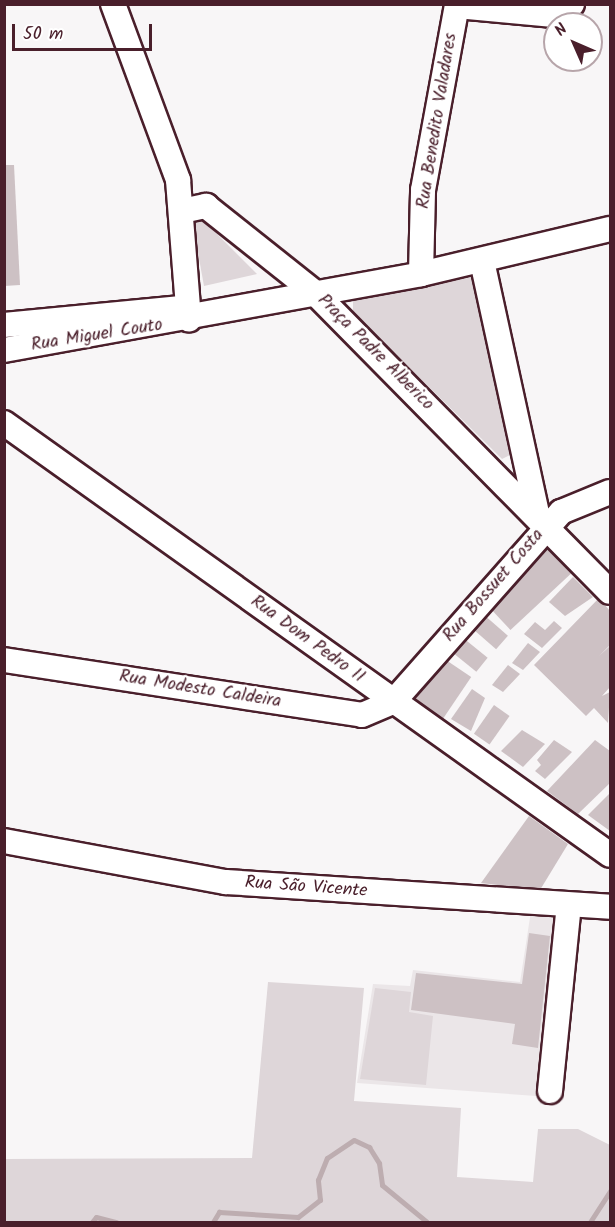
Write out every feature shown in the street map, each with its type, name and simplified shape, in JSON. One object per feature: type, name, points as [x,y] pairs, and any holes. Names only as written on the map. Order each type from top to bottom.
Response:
[{"type":"street","points":[[113,4],[178,180],[188,314],[314,292]]},
{"type":"street","points":[[457,5],[554,15],[572,4]]},
{"type":"street","name":"Rua Benedito Valadares","points":[[421,274],[423,190],[457,5]]},
{"type":"street","points":[[178,180],[206,206],[314,292]]},
{"type":"street","points":[[182,211],[206,206]]},
{"type":"street","name":"Praça Padre Alberico","points":[[314,292],[421,274],[610,229]]},
{"type":"street","points":[[482,261],[542,520]]},
{"type":"street","name":"Praça Padre Alberico","points":[[314,292],[542,520],[610,592]]},
{"type":"street","name":"Rua Miguel Couto","points":[[4,325],[188,314]]},
{"type":"street","name":"Rua Miguel Couto","points":[[4,350],[188,314]]},
{"type":"street","name":"Rua Dom Pedro II","points":[[4,423],[610,855]]},
{"type":"street","name":"Rua Bossuet Costa","points":[[393,702],[542,520],[582,500],[610,492]]},
{"type":"street","name":"Rua Modesto Caldeira","points":[[4,660],[362,715],[393,702]]},
{"type":"street","name":"Rua São Vicente","points":[[4,841],[226,882],[610,907]]},
{"type":"street","points":[[550,1091],[569,905]]},
{"type":"shaded area","points":[[201,218],[257,274],[204,286],[192,220]]},
{"type":"shaded area","points":[[473,277],[514,453],[502,459],[353,312],[353,301]]},
{"type":"shaded area","points":[[531,911],[579,913],[564,1098],[357,1083],[373,984],[410,986],[413,970],[520,982]]},
{"type":"shaded area","points":[[268,982],[364,988],[354,1101],[461,1108],[457,1177],[533,1182],[538,1129],[578,1129],[610,1145],[610,1222],[5,1222],[5,1159],[252,1158]]},
{"type":"shaded area","points":[[375,988],[411,992],[409,1012],[433,1016],[426,1085],[360,1079]]},
{"type":"building","points":[[4,165],[14,165],[20,285],[4,286]]},
{"type":"building","points":[[546,545],[572,573],[510,630],[485,602]]},
{"type":"building","points":[[573,577],[593,597],[565,616],[549,602]]},
{"type":"building","points":[[599,598],[610,611],[610,645],[599,656],[610,646],[610,687],[602,696],[610,692],[608,723],[594,708],[586,716],[534,665]]},
{"type":"building","points":[[483,614],[508,636],[496,649],[471,628]]},
{"type":"building","points":[[554,621],[562,628],[542,648],[524,634],[535,622],[545,630]]},
{"type":"building","points":[[462,637],[488,658],[476,672],[451,651]]},
{"type":"building","points":[[528,643],[540,652],[523,670],[512,663]]},
{"type":"building","points":[[443,658],[471,677],[443,719],[414,700]]},
{"type":"building","points":[[508,665],[520,674],[503,692],[492,685]]},
{"type":"building","points":[[472,689],[485,698],[471,731],[451,719]]},
{"type":"building","points":[[494,705],[510,716],[489,745],[474,734]]},
{"type":"building","points":[[522,730],[545,744],[523,767],[501,751]]},
{"type":"building","points":[[554,740],[572,752],[545,779],[535,771],[541,765],[537,760]]},
{"type":"building","points":[[595,740],[610,751],[610,783],[578,814],[547,791]]},
{"type":"building","points":[[610,793],[610,831],[588,815]]},
{"type":"building","points":[[529,816],[568,844],[540,890],[481,883]]},
{"type":"building","points":[[529,933],[550,936],[538,1048],[512,1044],[515,1024],[411,1010],[416,973],[522,984]]},
{"type":"waterway","points":[[213,1222],[219,1212],[298,1217],[320,1200],[318,1180],[327,1158],[354,1140],[369,1147],[379,1163],[382,1185],[427,1222]]},
{"type":"waterway","points":[[590,1222],[610,1191]]},
{"type":"waterway","points":[[92,1222],[96,1217],[116,1222]]}]
